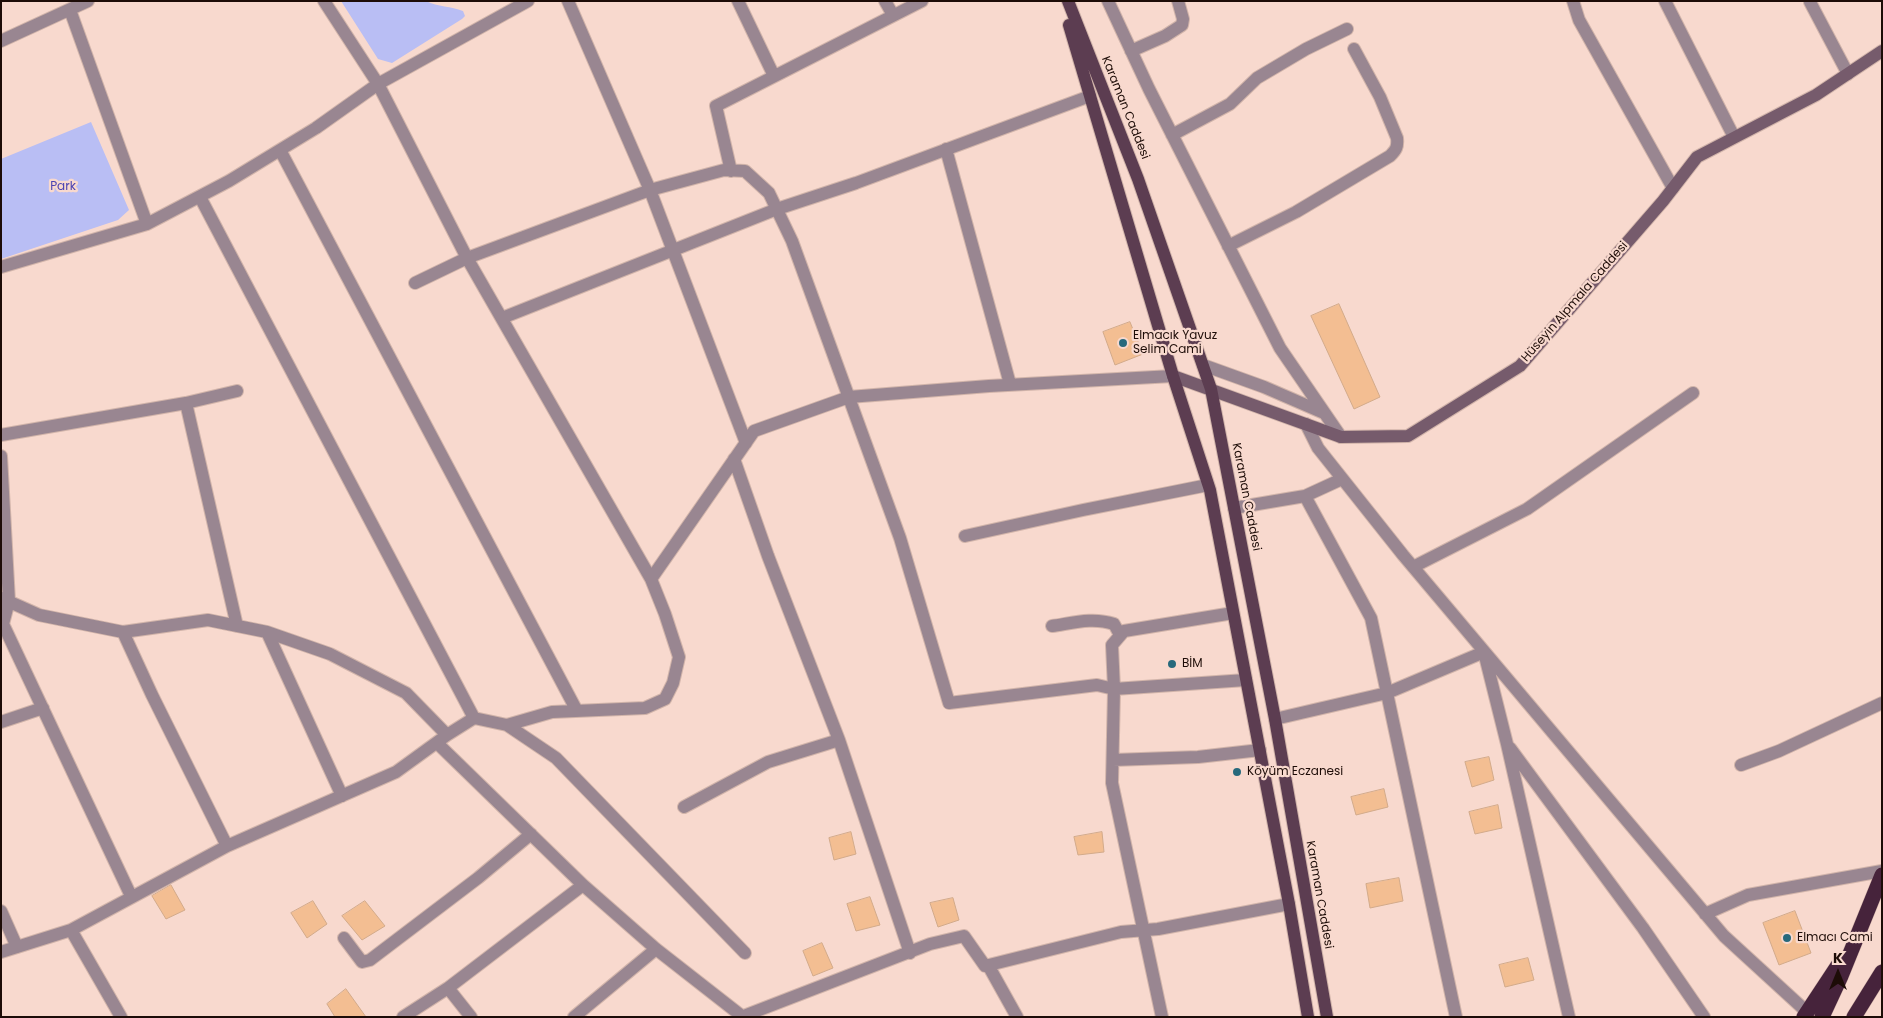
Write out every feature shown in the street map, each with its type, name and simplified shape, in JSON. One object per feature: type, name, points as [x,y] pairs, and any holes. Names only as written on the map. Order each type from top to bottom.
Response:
[{"type":"highway","points":[[1822,1017],[1882,876]]},
{"type":"highway","points":[[1806,1014],[1854,943]]},
{"type":"highway","points":[[1854,1017],[1882,972]]},
{"type":"highway","points":[[1865,1017],[1882,978]]},
{"type":"main road","name":"Karaman Caddesi","points":[[1062,1],[1173,376],[1208,485],[1289,904],[1308,1017]]},
{"type":"main road","name":"Karaman Caddesi","points":[[1068,1],[1138,179],[1211,389],[1275,719],[1327,1017]]},
{"type":"street","points":[[1,41],[88,1]]},
{"type":"street","points":[[324,1],[378,84],[467,258],[651,579],[679,657],[673,683],[665,700],[645,708],[552,712],[507,725]]},
{"type":"street","points":[[1,267],[147,224],[200,197],[280,150],[316,128],[378,84],[528,1]]},
{"type":"street","points":[[568,1],[650,190],[746,443]]},
{"type":"street","points":[[738,1],[774,76]]},
{"type":"street","points":[[885,1],[893,15]]},
{"type":"street","points":[[731,171],[716,106],[922,1]]},
{"type":"street","points":[[1108,1],[1172,135],[1280,348],[1341,437]]},
{"type":"street","points":[[1131,51],[1165,36],[1182,25],[1183,19],[1178,1]]},
{"type":"street","points":[[1573,1],[1580,20],[1673,188]]},
{"type":"street","points":[[1665,1],[1734,138]]},
{"type":"street","points":[[1810,2],[1848,74]]},
{"type":"street","points":[[70,10],[147,224]]},
{"type":"street","points":[[1172,135],[1230,104],[1257,78],[1306,49],[1347,29]]},
{"type":"street","points":[[1228,246],[1296,212],[1396,151],[1397,138],[1380,97],[1354,49]]},
{"type":"street","name":"Hüseyin Alpmala Caddesi","points":[[1173,376],[1341,437],[1408,436],[1520,366],[1673,188],[1696,157],[1816,95],[1882,52]]},
{"type":"street","points":[[502,318],[777,209],[856,183],[1090,96]]},
{"type":"street","points":[[946,149],[1010,384]]},
{"type":"street","points":[[280,150],[577,710]]},
{"type":"street","points":[[415,283],[467,258],[650,190],[724,170],[745,171],[769,193],[792,241],[900,538],[949,703],[1097,685],[1114,689],[1246,680]]},
{"type":"street","points":[[200,197],[474,718]]},
{"type":"street","points":[[1203,365],[1264,387],[1324,413]]},
{"type":"street","points":[[651,579],[754,431],[850,397],[1010,384],[1173,376]]},
{"type":"street","points":[[1,435],[186,404],[237,391]]},
{"type":"street","points":[[1413,567],[1527,509],[1693,393]]},
{"type":"street","points":[[186,404],[237,626]]},
{"type":"street","points":[[1306,424],[1318,448],[1413,567],[1705,914],[1724,936],[1806,1014]]},
{"type":"street","points":[[1,456],[5,599],[3,624],[131,896]]},
{"type":"street","points":[[734,459],[768,556],[839,740],[910,953]]},
{"type":"street","points":[[1234,508],[1304,496],[1342,479]]},
{"type":"street","points":[[965,536],[1208,485]]},
{"type":"street","points":[[1304,496],[1371,618],[1456,1017]]},
{"type":"street","points":[[5,599],[39,615],[123,632],[208,620],[267,632],[330,654],[406,693],[448,735]]},
{"type":"street","points":[[1162,1017],[1112,783],[1114,689],[1112,645],[1124,631],[1233,612]]},
{"type":"street","points":[[1052,626],[1102,620],[1114,624],[1120,635]]},
{"type":"street","points":[[123,632],[227,846]]},
{"type":"street","points":[[267,632],[342,796]]},
{"type":"street","points":[[1275,719],[1387,693],[1484,652]]},
{"type":"street","points":[[1484,652],[1507,744],[1569,1017]]},
{"type":"street","points":[[1741,765],[1779,751],[1882,703]]},
{"type":"street","points":[[1,722],[42,708]]},
{"type":"street","points":[[1,952],[71,930],[227,846],[396,772],[474,718],[507,725],[556,758],[745,953]]},
{"type":"street","points":[[684,808],[768,762],[839,740]]},
{"type":"street","points":[[437,743],[583,885],[656,948],[742,1016],[930,944],[964,936],[985,966],[1121,932],[1158,929],[1289,904]]},
{"type":"street","points":[[1507,744],[1643,928],[1704,1017]]},
{"type":"street","points":[[1113,760],[1198,757],[1260,750]]},
{"type":"street","points":[[344,938],[362,962],[370,960],[478,878],[531,834]]},
{"type":"street","points":[[1705,914],[1748,895],[1882,871]]},
{"type":"street","points":[[403,1017],[448,988],[583,885]]},
{"type":"street","points":[[1,911],[17,947]]},
{"type":"street","points":[[71,930],[121,1017]]},
{"type":"street","points":[[574,1017],[656,948]]},
{"type":"street","points":[[988,965],[1017,1017]]},
{"type":"street","points":[[448,988],[471,1017]]},
{"type":"green space","points":[[341,1],[426,1],[463,11],[465,16],[392,63],[378,59]]},
{"type":"green space","name":"Park","points":[[91,122],[129,210],[118,220],[1,259],[1,159]]},
{"type":"building","points":[[1339,304],[1380,397],[1354,409],[1311,316]]},
{"type":"building","name":"Elmacık Yavuz Selim Cami","points":[[1130,322],[1143,354],[1115,365],[1103,332]]},
{"type":"building","points":[[1489,757],[1494,780],[1472,787],[1465,762]]},
{"type":"building","points":[[1384,789],[1388,807],[1356,815],[1351,797]]},
{"type":"building","points":[[1498,805],[1502,828],[1475,834],[1469,812]]},
{"type":"building","points":[[851,832],[856,854],[834,860],[829,838]]},
{"type":"building","points":[[1102,832],[1104,852],[1078,855],[1074,837]]},
{"type":"building","points":[[1399,878],[1403,901],[1370,908],[1366,884]]},
{"type":"building","points":[[171,885],[185,910],[166,919],[152,896]]},
{"type":"building","points":[[870,897],[880,925],[856,931],[847,904]]},
{"type":"building","points":[[953,898],[959,920],[938,927],[930,903]]},
{"type":"building","points":[[313,901],[327,924],[307,938],[291,913]]},
{"type":"building","points":[[365,901],[385,926],[362,940],[342,916]]},
{"type":"building","name":"Elmacı Cami","points":[[1795,911],[1811,953],[1779,965],[1763,923]]},
{"type":"building","points":[[822,943],[833,968],[813,976],[803,951]]},
{"type":"building","points":[[1528,958],[1534,980],[1505,987],[1499,965]]},
{"type":"building","points":[[346,989],[366,1017],[335,1017],[327,1004]]},
{"type":"place","name":"Elmacık Yavuz Selim Cami","points":[[1123,343]]},
{"type":"place","name":"BİM","points":[[1172,664]]},
{"type":"place","name":"Köyüm Eczanesi","points":[[1237,772]]},
{"type":"place","name":"Elmacı Cami","points":[[1787,938]]}]
